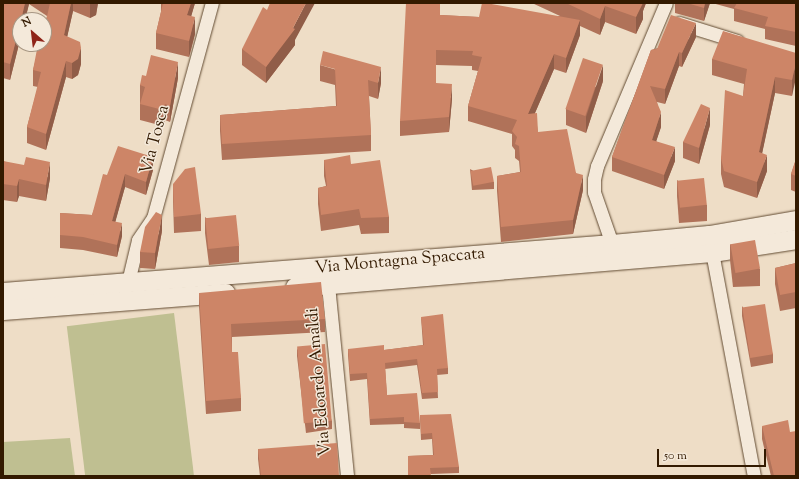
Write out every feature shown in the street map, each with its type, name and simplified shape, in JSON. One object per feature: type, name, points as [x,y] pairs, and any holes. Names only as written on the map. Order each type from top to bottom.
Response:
[{"type":"main road","name":"Via Montagna Spaccata","points":[[3,292],[404,263],[709,235],[796,220]]},
{"type":"main road","name":"Via Montagna Spaccata","points":[[3,310],[328,285],[712,252],[796,239]]},
{"type":"street","name":"Via Tosca","points":[[128,282],[138,240],[153,218],[212,3]]},
{"type":"street","points":[[612,244],[594,192],[594,179],[597,166],[666,3]]},
{"type":"street","points":[[660,17],[751,45]]},
{"type":"street","points":[[712,252],[754,476]]},
{"type":"street","name":"Via Edoardo Amaldi","points":[[328,285],[347,476]]},
{"type":"green space","points":[[174,313],[194,476],[85,476],[67,326]]},
{"type":"green space","points":[[70,438],[75,476],[3,476],[3,442]]},
{"type":"building","points":[[3,3],[25,3],[23,12],[12,12],[13,52],[10,64],[3,62]]},
{"type":"building","points":[[50,3],[71,3],[64,35],[80,42],[81,48],[78,59],[72,63],[66,61],[46,134],[27,127],[41,72],[33,70],[36,52],[52,52],[52,12],[48,12]]},
{"type":"building","points":[[163,3],[191,3],[187,15],[195,17],[189,41],[156,33]]},
{"type":"building","points":[[270,3],[306,3],[293,28],[295,29],[266,67],[242,49],[263,7],[267,10]]},
{"type":"building","points":[[406,3],[440,3],[440,15],[479,17],[482,3],[486,3],[580,20],[566,58],[554,54],[528,114],[537,113],[538,132],[567,129],[576,173],[583,175],[573,220],[501,227],[497,176],[521,172],[519,146],[515,144],[517,137],[512,131],[517,120],[468,106],[482,57],[472,55],[473,51],[436,50],[436,83],[452,84],[449,117],[400,121]]},
{"type":"building","points":[[566,3],[643,3],[636,17],[605,6],[600,19]]},
{"type":"building","points":[[687,3],[705,3],[704,8]]},
{"type":"building","points":[[737,3],[796,3],[796,32],[765,26],[768,17],[734,8]]},
{"type":"building","points":[[671,15],[696,23],[682,53],[679,52],[665,89],[650,86],[661,112],[652,140],[675,147],[664,175],[612,157],[651,50],[657,49]]},
{"type":"building","points":[[723,31],[796,53],[796,62],[792,80],[775,77],[759,152],[767,155],[757,182],[724,171],[721,158],[725,90],[743,96],[747,69],[712,59]]},
{"type":"building","points":[[323,51],[381,67],[378,83],[368,80],[371,135],[222,144],[220,115],[337,106],[335,69],[320,65]]},
{"type":"building","points":[[151,55],[178,62],[170,106],[165,104],[163,110],[140,104],[145,87],[140,85],[142,75],[146,76]]},
{"type":"building","points":[[583,58],[603,65],[585,116],[565,109]]},
{"type":"building","points":[[701,104],[710,108],[699,148],[683,142]]},
{"type":"building","points":[[118,146],[153,157],[146,182],[125,174],[112,221],[122,223],[117,245],[83,237],[60,235],[60,213],[92,215],[103,174],[107,175]]},
{"type":"building","points":[[350,155],[351,164],[380,160],[389,217],[361,218],[359,209],[321,215],[318,188],[327,186],[324,160]]},
{"type":"building","points":[[26,157],[50,162],[46,185],[19,179],[17,186],[3,184],[3,161],[24,165]]},
{"type":"building","points":[[796,159],[796,176],[791,174]]},
{"type":"building","points":[[195,167],[201,214],[174,217],[173,184],[185,169]]},
{"type":"building","points":[[491,167],[494,182],[473,186],[470,171]]},
{"type":"building","points":[[704,178],[707,205],[680,208],[677,181]]},
{"type":"building","points":[[156,212],[162,215],[155,253],[140,252],[145,227]]},
{"type":"building","points":[[236,215],[239,246],[208,249],[205,218]]},
{"type":"building","points":[[755,240],[760,269],[735,273],[730,244]]},
{"type":"building","points":[[796,263],[796,292],[780,295],[775,268]]},
{"type":"building","points":[[321,282],[325,319],[231,324],[232,352],[238,352],[241,398],[206,401],[199,293]]},
{"type":"building","points":[[765,304],[773,354],[750,358],[742,308]]},
{"type":"building","points":[[443,314],[448,368],[437,369],[438,392],[422,393],[417,359],[385,363],[387,395],[417,393],[420,423],[404,422],[404,417],[370,419],[367,373],[350,374],[348,349],[384,345],[384,350],[424,345],[421,317]]},
{"type":"building","points":[[325,344],[332,421],[304,423],[297,346]]},
{"type":"building","points":[[451,414],[459,467],[430,468],[431,476],[408,476],[408,456],[434,455],[432,433],[421,434],[420,415]]},
{"type":"building","points":[[788,420],[790,432],[796,431],[796,476],[774,476],[762,426]]},
{"type":"building","points":[[337,443],[339,476],[261,476],[258,449]]}]
